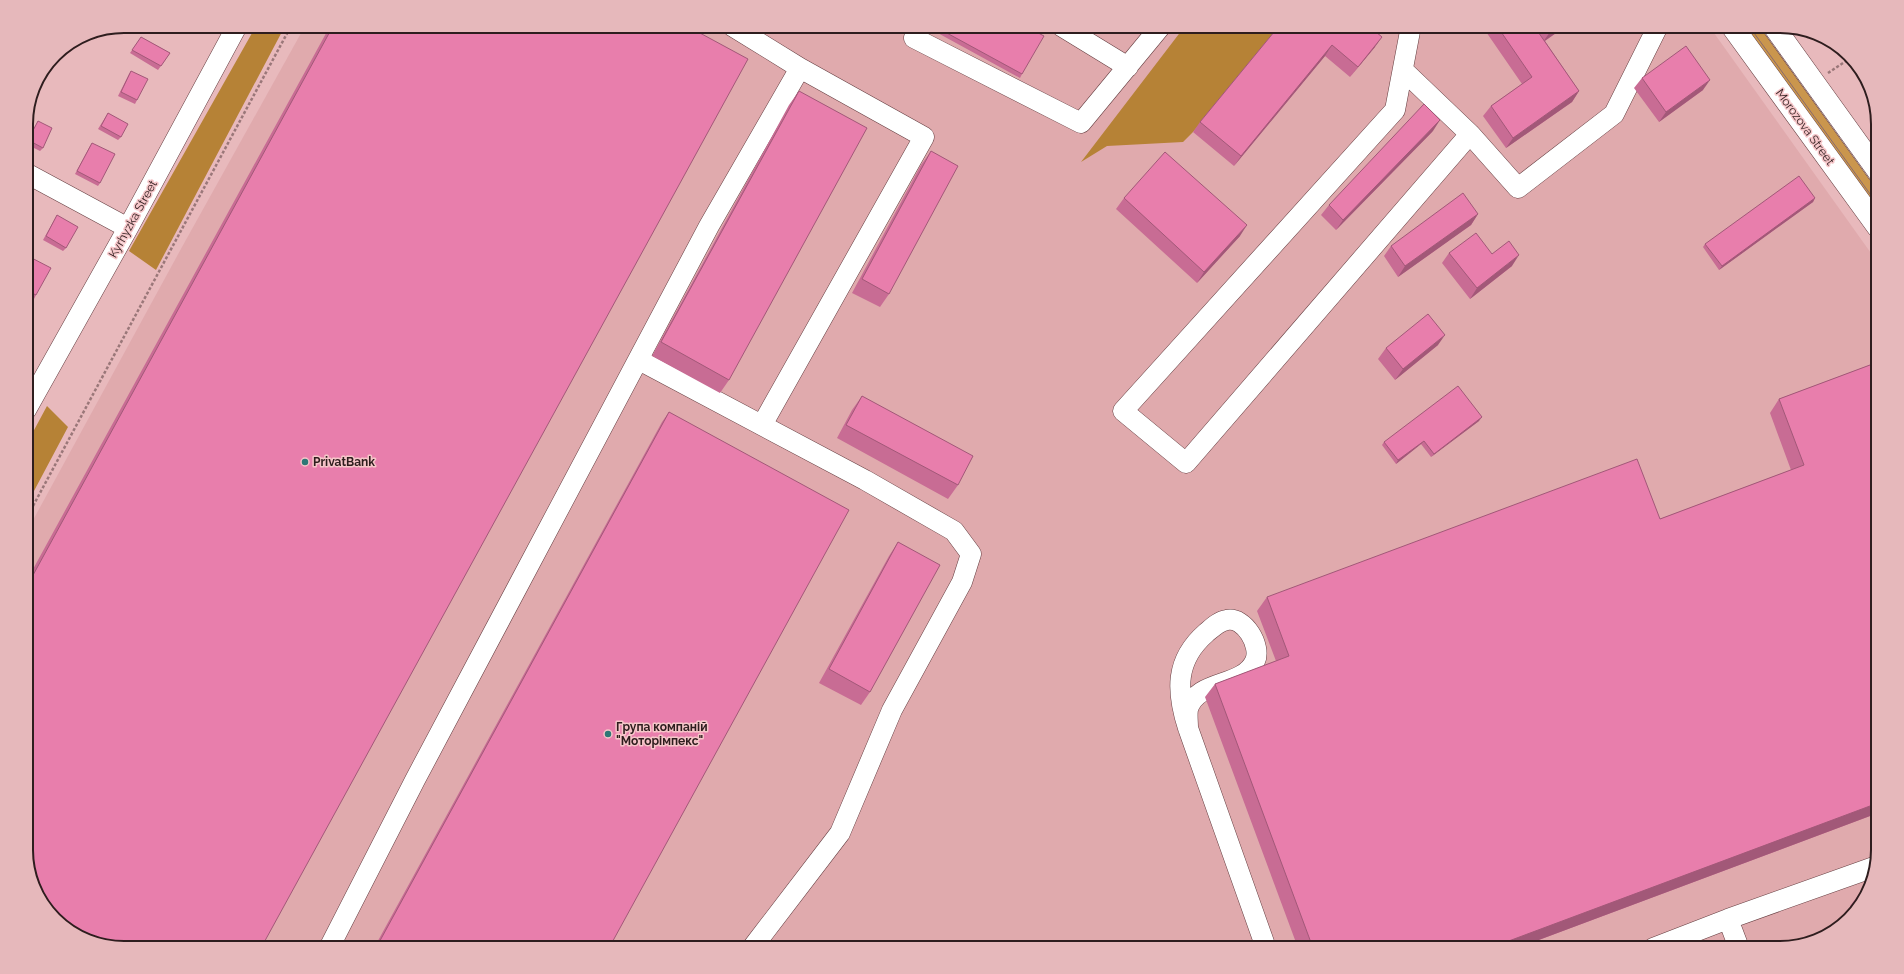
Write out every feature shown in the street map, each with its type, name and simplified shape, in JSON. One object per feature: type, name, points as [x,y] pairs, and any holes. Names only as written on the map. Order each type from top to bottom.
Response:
[{"type":"main road","name":"Morozova Street","points":[[1737,33],[1871,217]]},
{"type":"main road","points":[[1778,33],[1871,162]]},
{"type":"street","name":"Kyrhyzka Street","points":[[33,398],[128,228],[233,33]]},
{"type":"street","points":[[743,33],[800,68],[924,137],[762,425]]},
{"type":"street","points":[[916,33],[914,38],[1081,123],[1155,33]]},
{"type":"street","points":[[1072,33],[1128,67]]},
{"type":"street","points":[[1410,33],[1395,110],[1123,411],[1186,463],[1470,134]]},
{"type":"street","points":[[1402,70],[1470,134],[1518,188],[1614,114],[1654,33]]},
{"type":"street","points":[[334,941],[415,780],[709,226],[800,68]]},
{"type":"street","points":[[33,177],[128,228]]},
{"type":"street","points":[[639,360],[865,480],[954,531],[971,554],[962,582],[892,710],[840,833],[757,941]]},
{"type":"street","points":[[1188,728],[1188,711],[1196,696],[1242,675],[1251,668],[1255,660],[1257,653],[1253,641],[1240,622],[1226,620],[1215,626],[1201,638],[1190,652],[1180,679],[1181,702],[1188,728],[1264,941]]},
{"type":"street","points":[[1672,941],[1869,869]]},
{"type":"street","points":[[1728,920],[1736,941]]},
{"type":"path","points":[[33,506],[287,33]]},
{"type":"path","points":[[1826,75],[1845,61]]},
{"type":"shaded area","points":[[252,33],[281,33],[156,270],[129,251]]},
{"type":"shaded area","points":[[301,33],[1714,33],[1871,253],[1871,850],[1868,874],[1864,885],[1856,901],[1831,926],[1804,938],[1780,941],[116,940],[34,865],[33,856],[33,520]]},
{"type":"shaded area","points":[[1180,33],[1274,33],[1193,132],[1183,142],[1107,146],[1081,162]]},
{"type":"shaded area","points":[[1748,33],[1769,33],[1871,175],[1871,205]]},
{"type":"shaded area","points":[[47,406],[68,427],[33,493],[33,432]]},
{"type":"building","points":[[329,33],[700,33],[748,59],[265,941],[124,941],[100,938],[73,926],[48,901],[38,879],[33,856],[33,575]]},
{"type":"building","points":[[947,33],[1038,33],[1044,36],[1022,74]]},
{"type":"building","points":[[1273,33],[1377,33],[1382,37],[1358,67],[1332,45],[1241,156],[1200,122]]},
{"type":"building","points":[[1502,33],[1539,33],[1579,91],[1513,138],[1491,106],[1532,77]]},
{"type":"building","points":[[141,37],[170,53],[161,66],[132,50]]},
{"type":"building","points":[[1686,46],[1710,80],[1666,112],[1642,78]]},
{"type":"building","points":[[131,71],[148,79],[137,100],[121,92]]},
{"type":"building","points":[[799,91],[867,128],[729,380],[661,342]]},
{"type":"building","points":[[1424,104],[1440,120],[1343,220],[1329,205]]},
{"type":"building","points":[[108,113],[128,124],[121,137],[101,126]]},
{"type":"building","points":[[38,121],[52,128],[43,148],[33,143],[33,130]]},
{"type":"building","points":[[92,143],[115,154],[100,183],[77,171]]},
{"type":"building","points":[[931,151],[958,166],[889,294],[862,279]]},
{"type":"building","points":[[1165,152],[1247,225],[1204,272],[1124,198]]},
{"type":"building","points":[[1799,176],[1815,198],[1722,266],[1705,244]]},
{"type":"building","points":[[1463,193],[1478,214],[1405,266],[1391,246]]},
{"type":"building","points":[[57,215],[78,227],[66,248],[46,236]]},
{"type":"building","points":[[1476,233],[1492,254],[1509,241],[1519,255],[1477,288],[1449,253]]},
{"type":"building","points":[[33,259],[51,268],[36,295],[33,294]]},
{"type":"building","points":[[1428,314],[1445,335],[1403,369],[1386,348]]},
{"type":"building","points":[[1871,365],[1871,806],[1509,941],[1310,941],[1215,684],[1289,656],[1267,597],[1637,459],[1660,519],[1804,465],[1779,399]]},
{"type":"building","points":[[1458,386],[1482,417],[1434,454],[1424,441],[1398,460],[1384,442]]},
{"type":"building","points":[[862,396],[973,456],[958,485],[846,425]]},
{"type":"building","name":"Група компаній \"Моторімпекс\"","points":[[669,412],[849,510],[613,941],[380,941]]},
{"type":"building","points":[[898,542],[940,565],[870,692],[829,669]]},
{"type":"tram line","points":[[1754,33],[1871,195]]},
{"type":"tram line","points":[[1765,33],[1871,180]]},
{"type":"place","name":"PrivatBank","points":[[305,462]]},
{"type":"place","name":"Група компаній \"Моторімпекс\"","points":[[608,734]]}]
